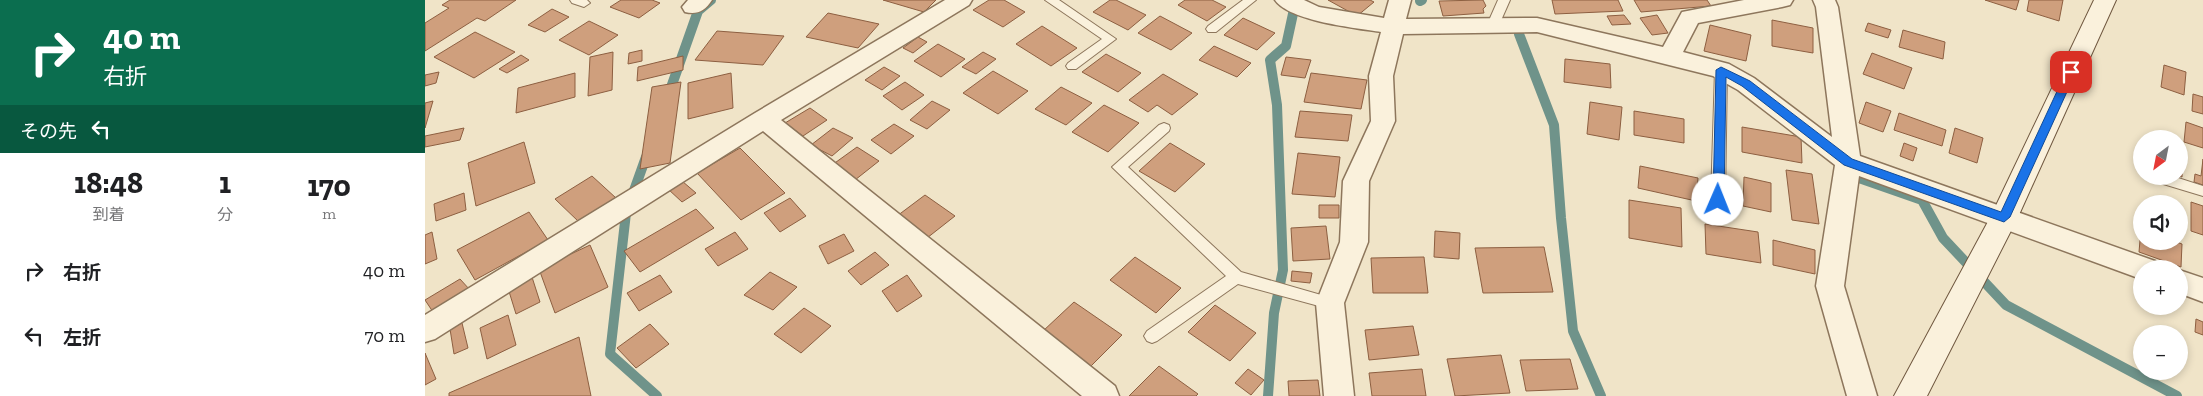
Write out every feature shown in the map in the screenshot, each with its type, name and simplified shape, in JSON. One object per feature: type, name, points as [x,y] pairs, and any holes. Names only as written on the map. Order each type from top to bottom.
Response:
[{"type":"street","points":[[425,330],[764,119],[961,0]]},
{"type":"street","points":[[1286,0],[1314,13],[1393,27],[1537,25],[1721,70],[1746,84],[1848,162],[2133,265]]},
{"type":"street","points":[[1339,396],[1330,303],[1354,242],[1356,181],[1383,121],[1381,76],[1400,0]]},
{"type":"street","points":[[1669,56],[1690,17],[1740,4],[1782,0]]},
{"type":"street","points":[[1824,0],[1827,7],[1848,162],[1830,286],[1861,396]]},
{"type":"street","points":[[1910,396],[2004,217],[2105,0]]},
{"type":"street","points":[[764,119],[953,270],[1104,396]]},
{"type":"street","points":[[2188,284],[2203,290]]},
{"type":"lane","points":[[1051,0],[1110,39],[1072,66]]},
{"type":"lane","points":[[1212,28],[1250,0]]},
{"type":"lane","points":[[1493,25],[1504,0]]},
{"type":"lane","points":[[1718,200],[1721,70]]},
{"type":"lane","points":[[1164,128],[1119,166],[1236,277],[1330,303]]},
{"type":"lane","points":[[2184,185],[2203,191]]},
{"type":"lane","points":[[1151,336],[1236,277]]},
{"type":"building","points":[[450,0],[516,0],[485,21],[477,18],[425,51],[425,23],[449,8],[442,5]]},
{"type":"building","points":[[621,0],[652,0],[660,3],[639,18],[610,7]]},
{"type":"building","points":[[883,0],[936,0],[924,12]]},
{"type":"building","points":[[989,0],[1004,0],[1025,12],[1003,27],[973,10]]},
{"type":"building","points":[[1110,0],[1116,0],[1146,15],[1128,30],[1093,12]]},
{"type":"building","points":[[1185,0],[1212,0],[1226,7],[1207,21],[1178,5]]},
{"type":"building","points":[[1328,0],[1370,0],[1374,2],[1357,16]]},
{"type":"building","points":[[1483,0],[1486,6],[1483,9],[1484,13],[1443,16],[1439,1]]},
{"type":"building","points":[[1552,0],[1618,0],[1623,11],[1555,14]]},
{"type":"building","points":[[1634,0],[1707,0],[1711,6],[1641,12]]},
{"type":"building","points":[[1985,0],[2019,0],[2016,10]]},
{"type":"building","points":[[2029,0],[2063,0],[2059,21],[2027,11]]},
{"type":"building","points":[[552,9],[569,17],[545,32],[528,25]]},
{"type":"building","points":[[828,13],[879,24],[858,48],[806,37]]},
{"type":"building","points":[[1624,15],[1631,24],[1612,25],[1607,16]]},
{"type":"building","points":[[1657,15],[1668,33],[1652,35],[1640,18]]},
{"type":"building","points":[[1160,16],[1192,33],[1171,50],[1138,33]]},
{"type":"building","points":[[1243,18],[1275,33],[1257,50],[1224,35]]},
{"type":"building","points":[[1772,20],[1813,28],[1813,53],[1772,46]]},
{"type":"building","points":[[589,21],[618,35],[589,55],[559,40]]},
{"type":"building","points":[[1868,23],[1891,30],[1888,38],[1865,31]]},
{"type":"building","points":[[1710,25],[1751,35],[1746,61],[1704,51]]},
{"type":"building","points":[[1042,26],[1077,48],[1051,66],[1016,44]]},
{"type":"building","points":[[1903,30],[1945,42],[1943,59],[1899,47]]},
{"type":"building","points":[[717,31],[784,36],[763,65],[695,60]]},
{"type":"building","points":[[475,32],[515,52],[474,78],[434,57]]},
{"type":"building","points":[[918,37],[927,42],[913,53],[903,48]]},
{"type":"building","points":[[938,44],[965,59],[941,77],[914,61]]},
{"type":"building","points":[[1214,46],[1251,63],[1237,77],[1199,60]]},
{"type":"building","points":[[642,50],[642,61],[628,64],[629,53]]},
{"type":"building","points":[[613,52],[612,90],[588,96],[590,57]]},
{"type":"building","points":[[983,52],[996,59],[976,74],[962,67]]},
{"type":"building","points":[[1872,53],[1912,68],[1904,89],[1863,74]]},
{"type":"building","points":[[1106,54],[1141,73],[1118,92],[1082,72]]},
{"type":"building","points":[[521,55],[529,60],[507,73],[499,69]]},
{"type":"building","points":[[683,56],[683,70],[637,81],[638,67]]},
{"type":"building","points":[[1286,57],[1311,60],[1305,78],[1281,75]]},
{"type":"building","points":[[1565,59],[1610,64],[1611,88],[1564,82]]},
{"type":"building","points":[[2164,65],[2186,72],[2184,95],[2161,87]]},
{"type":"building","points":[[884,67],[900,76],[882,90],[865,80]]},
{"type":"building","points":[[993,71],[1028,91],[998,114],[963,93]]},
{"type":"building","points":[[439,72],[436,83],[425,86],[425,75]]},
{"type":"building","points":[[575,73],[575,97],[516,113],[518,88]]},
{"type":"building","points":[[731,73],[733,108],[688,119],[688,83]]},
{"type":"building","points":[[1311,73],[1367,80],[1361,109],[1304,102]]},
{"type":"building","points":[[1163,74],[1198,94],[1172,115],[1157,105],[1148,112],[1129,100]]},
{"type":"building","points":[[681,82],[670,163],[640,169],[652,87]]},
{"type":"building","points":[[905,82],[924,95],[902,110],[883,96]]},
{"type":"building","points":[[1061,87],[1092,103],[1066,125],[1035,109]]},
{"type":"building","points":[[2193,94],[2203,97],[2203,114],[2192,111]]},
{"type":"building","points":[[433,101],[425,128],[425,103]]},
{"type":"building","points":[[932,101],[950,110],[927,129],[910,120]]},
{"type":"building","points":[[1590,102],[1622,107],[1619,140],[1587,134]]},
{"type":"building","points":[[1866,102],[1891,111],[1883,132],[1859,123]]},
{"type":"building","points":[[1104,105],[1139,123],[1108,152],[1072,132]]},
{"type":"building","points":[[810,108],[827,120],[803,136],[785,123]]},
{"type":"building","points":[[1300,111],[1352,115],[1348,141],[1295,137]]},
{"type":"building","points":[[1634,111],[1684,119],[1684,143],[1634,135]]},
{"type":"building","points":[[1899,113],[1946,130],[1942,146],[1894,130]]},
{"type":"building","points":[[2186,122],[2203,128],[2203,148],[2188,143],[2188,130],[2185,130]]},
{"type":"building","points":[[894,124],[914,136],[891,154],[871,140]]},
{"type":"building","points":[[1742,127],[1801,137],[1802,163],[1742,152]]},
{"type":"building","points":[[464,128],[460,140],[425,147],[425,136]]},
{"type":"building","points":[[833,128],[853,138],[832,156],[811,145]]},
{"type":"building","points":[[1955,128],[1983,138],[1977,163],[1949,153]]},
{"type":"building","points":[[524,142],[535,183],[476,206],[468,163]]},
{"type":"building","points":[[1170,143],[1205,164],[1175,192],[1139,171]]},
{"type":"building","points":[[1904,143],[1917,148],[1913,161],[1900,156]]},
{"type":"building","points":[[857,147],[879,161],[855,180],[832,165]]},
{"type":"building","points":[[740,148],[785,193],[741,220],[697,173]]},
{"type":"building","points":[[1298,153],[1340,157],[1335,197],[1292,194]]},
{"type":"building","points":[[2203,159],[2203,185],[2194,182],[2195,174],[2201,176]]},
{"type":"building","points":[[1640,166],[1698,178],[1696,201],[1638,188]]},
{"type":"building","points":[[1786,170],[1812,174],[1819,224],[1792,220]]},
{"type":"building","points":[[592,176],[616,198],[579,222],[555,199]]},
{"type":"building","points":[[1744,177],[1771,183],[1771,212],[1743,206]]},
{"type":"building","points":[[682,181],[696,193],[682,202],[668,189]]},
{"type":"building","points":[[464,193],[466,210],[436,221],[434,204]]},
{"type":"building","points":[[925,195],[955,216],[927,238],[897,216]]},
{"type":"building","points":[[790,198],[806,216],[780,232],[764,213]]},
{"type":"building","points":[[1629,200],[1681,208],[1682,247],[1629,238]]},
{"type":"building","points":[[2191,202],[2203,206],[2203,235],[2191,231]]},
{"type":"building","points":[[1319,205],[1339,205],[1339,218],[1319,218]]},
{"type":"building","points":[[696,209],[714,228],[640,272],[624,251]]},
{"type":"building","points":[[529,212],[548,240],[475,280],[457,250]]},
{"type":"building","points":[[1705,224],[1758,232],[1761,263],[1706,254]]},
{"type":"building","points":[[1326,226],[1330,259],[1293,261],[1291,228]]},
{"type":"building","points":[[1435,231],[1460,233],[1459,259],[1434,257]]},
{"type":"building","points":[[432,232],[437,259],[425,264],[425,235]]},
{"type":"building","points":[[735,232],[748,249],[718,266],[705,249]]},
{"type":"building","points":[[844,234],[854,251],[828,264],[819,246]]},
{"type":"building","points":[[1773,240],[1815,250],[1815,274],[1773,265]]},
{"type":"building","points":[[590,245],[608,287],[555,313],[539,269]]},
{"type":"building","points":[[1544,247],[1553,292],[1483,293],[1475,248]]},
{"type":"building","points":[[2139,250],[2182,250],[2181,260],[2161,260],[2139,252]]},
{"type":"building","points":[[875,252],[889,265],[861,285],[848,271]]},
{"type":"building","points":[[1135,257],[1181,288],[1156,313],[1110,280]]},
{"type":"building","points":[[1424,257],[1428,293],[1373,293],[1371,258]]},
{"type":"building","points":[[1292,271],[1312,273],[1310,283],[1291,281]]},
{"type":"building","points":[[770,272],[797,287],[773,310],[744,295]]},
{"type":"building","points":[[531,274],[540,302],[516,314],[507,285]]},
{"type":"building","points":[[660,275],[672,292],[639,311],[627,293]]},
{"type":"building","points":[[907,275],[922,296],[897,312],[882,291]]},
{"type":"building","points":[[460,279],[470,290],[433,312],[425,300]]},
{"type":"building","points":[[1074,302],[1122,335],[1091,366],[1043,331]]},
{"type":"building","points":[[1215,305],[1256,333],[1230,361],[1188,332]]},
{"type":"building","points":[[804,308],[831,326],[801,353],[774,334]]},
{"type":"building","points":[[508,315],[516,345],[487,359],[480,328]]},
{"type":"building","points":[[2196,319],[2203,322],[2203,335],[2195,332]]},
{"type":"building","points":[[462,323],[468,348],[454,354],[450,329]]},
{"type":"building","points":[[650,324],[669,344],[636,368],[617,348]]},
{"type":"building","points":[[1413,326],[1419,355],[1369,360],[1365,330]]},
{"type":"building","points":[[579,337],[591,396],[449,396],[449,393]]},
{"type":"building","points":[[425,353],[436,379],[425,385]]},
{"type":"building","points":[[1501,355],[1510,393],[1455,396],[1447,359]]},
{"type":"building","points":[[1570,359],[1578,389],[1526,391],[1520,360]]},
{"type":"building","points":[[1159,366],[1198,394],[1196,396],[1129,396]]},
{"type":"building","points":[[1248,369],[1264,380],[1251,395],[1235,383]]},
{"type":"building","points":[[1422,369],[1426,396],[1372,396],[1369,373]]},
{"type":"building","points":[[1318,380],[1320,396],[1289,396],[1288,381]]},
{"type":"waterway","points":[[668,96],[698,11],[711,0]]},
{"type":"waterway","points":[[1268,396],[1274,313],[1283,270],[1277,105],[1270,60],[1286,46],[1296,0]]},
{"type":"waterway","points":[[1519,34],[1554,125],[1561,218],[1573,331],[1601,396]]},
{"type":"waterway","points":[[646,157],[626,213],[610,354],[657,396]]},
{"type":"waterway","points":[[1859,178],[1922,200],[1943,238],[2006,305],[2177,396]]},
{"type":"route","points":[[1718,200],[1721,70],[1746,84],[1848,162],[2004,217],[2071,72]]}]
